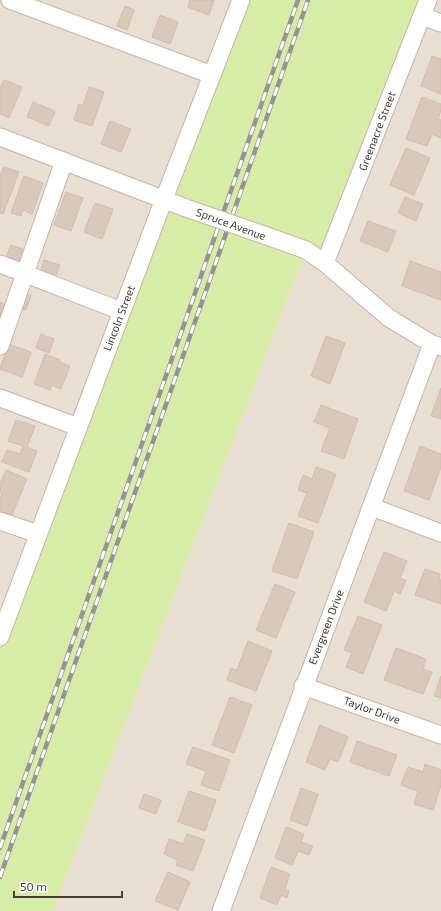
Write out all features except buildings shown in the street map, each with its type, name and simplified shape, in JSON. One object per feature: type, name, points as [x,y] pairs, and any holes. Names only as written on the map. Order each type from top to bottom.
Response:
[{"type":"street","points":[[10,0],[212,75]]},
{"type":"street","name":"Lincoln Street","points":[[0,637],[121,312],[241,0]]},
{"type":"street","name":"Greenacre Street","points":[[325,262],[428,0]]},
{"type":"street","points":[[422,16],[441,23]]},
{"type":"street","name":"Spruce Avenue","points":[[0,137],[186,208],[306,250],[325,262],[389,318],[436,346]]},
{"type":"street","points":[[0,346],[64,161]]},
{"type":"street","points":[[0,264],[121,312]]},
{"type":"street","name":"Evergreen Drive","points":[[221,911],[303,686],[436,346]]},
{"type":"street","points":[[0,398],[78,427]]},
{"type":"street","points":[[372,507],[441,533]]},
{"type":"street","points":[[0,521],[38,534]]},
{"type":"street","name":"Taylor Drive","points":[[303,686],[441,735]]},
{"type":"shaded area","points":[[0,0],[241,0],[0,637]]},
{"type":"shaded area","points":[[428,0],[441,0],[441,911],[53,911],[306,250]]},
{"type":"green space","points":[[241,0],[428,0],[325,263],[306,250],[53,911],[0,911],[0,637]]},
{"type":"railway","points":[[0,848],[298,0]]},
{"type":"railway","points":[[0,877],[308,0]]}]
